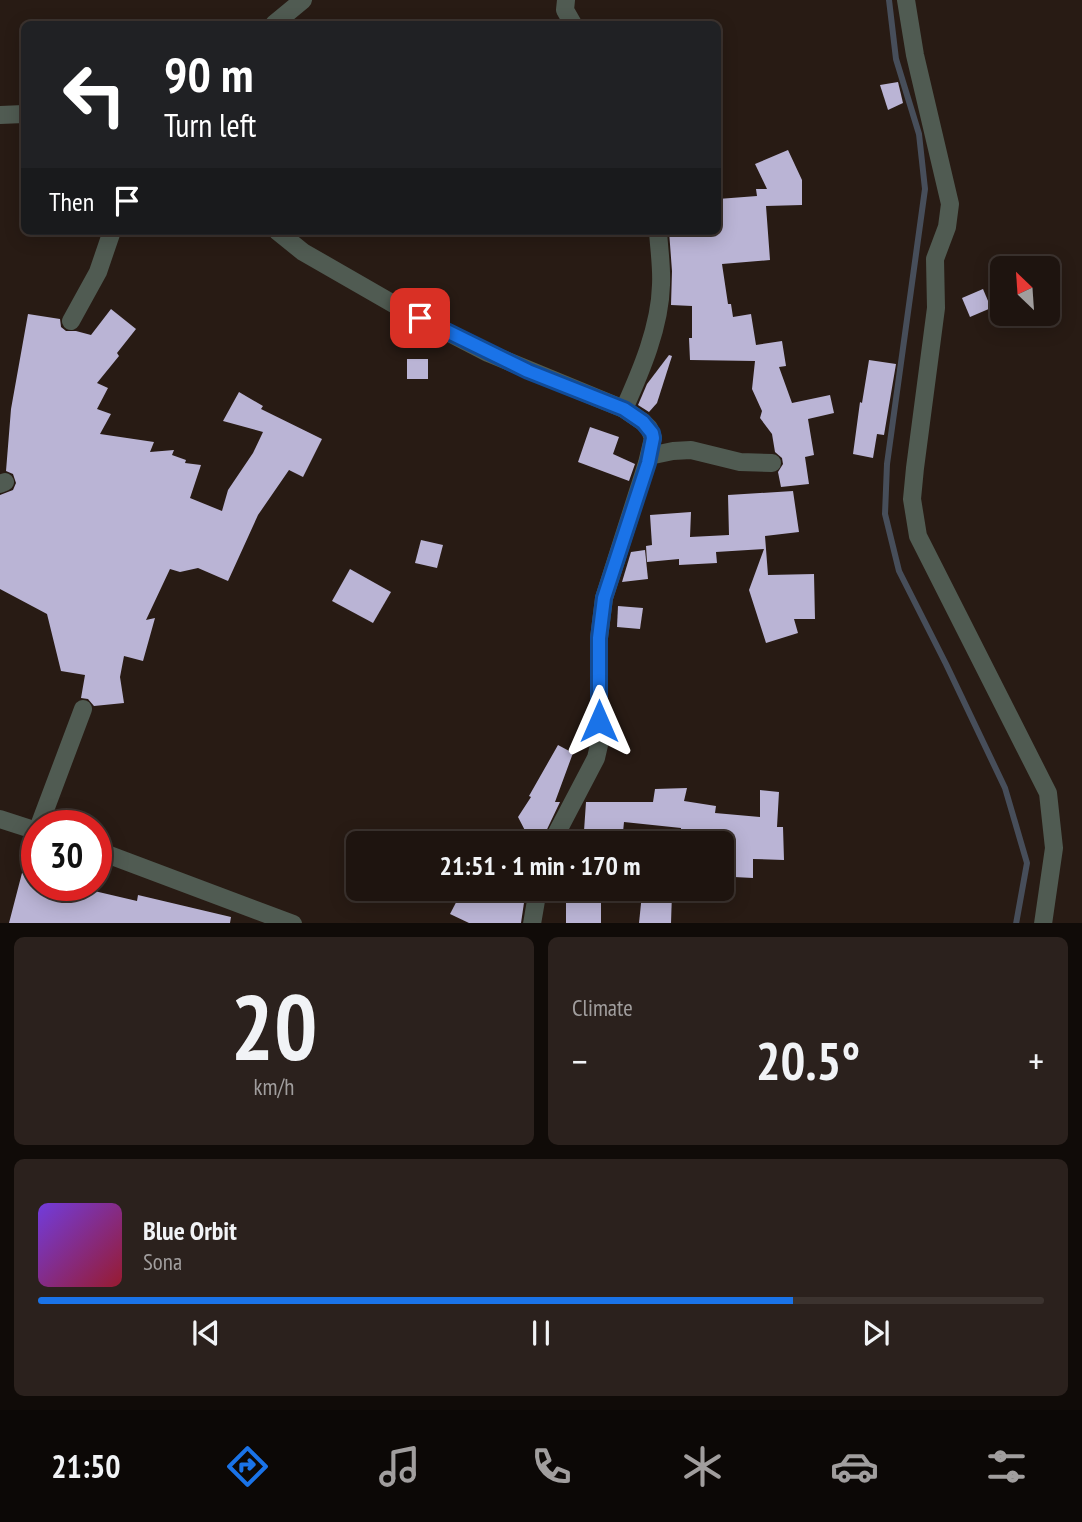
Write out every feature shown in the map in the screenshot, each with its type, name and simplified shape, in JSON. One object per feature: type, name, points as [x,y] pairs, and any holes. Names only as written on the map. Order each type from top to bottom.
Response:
[{"type":"street","points":[[278,21],[303,0]]},
{"type":"street","points":[[566,0],[565,10],[571,21]]},
{"type":"street","points":[[906,0],[915,55],[950,204],[947,227],[935,259],[936,308],[912,499],[918,537],[1048,793],[1054,848],[1043,923]]},
{"type":"street","points":[[0,115],[21,114]]},
{"type":"street","points":[[71,321],[98,272],[111,235]]},
{"type":"street","points":[[282,235],[303,252],[397,306],[528,371],[624,409],[649,428],[653,438],[649,456],[604,598],[599,638],[599,746],[596,758],[557,831]]},
{"type":"street","points":[[624,409],[645,359],[658,312],[662,287],[658,235]]},
{"type":"street","points":[[649,456],[691,450],[740,462],[772,463]]},
{"type":"street","points":[[45,810],[83,709]]},
{"type":"street","points":[[0,819],[21,826]]},
{"type":"street","points":[[112,856],[293,923]]},
{"type":"street","points":[[532,923],[536,901]]},
{"type":"building","points":[[898,82],[903,103],[888,110],[880,85]]},
{"type":"building","points":[[788,150],[802,180],[802,205],[766,206],[770,260],[722,264],[728,304],[731,304],[733,317],[751,314],[756,345],[782,341],[786,366],[779,367],[792,403],[830,395],[834,413],[808,419],[814,455],[805,457],[809,484],[781,487],[778,472],[783,464],[782,458],[775,452],[772,434],[760,418],[762,411],[752,389],[755,361],[690,360],[692,306],[671,305],[669,235],[721,235],[721,199],[757,196],[756,189],[767,189],[755,164]]},
{"type":"building","points":[[983,289],[990,308],[970,317],[962,298]]},
{"type":"building","points":[[111,309],[136,329],[97,383],[108,388],[97,409],[111,414],[100,434],[154,442],[150,452],[174,450],[172,455],[186,460],[185,463],[201,465],[190,498],[222,511],[228,490],[253,453],[263,432],[223,421],[239,392],[263,406],[261,409],[322,439],[303,477],[289,470],[258,515],[228,581],[198,568],[180,572],[170,569],[146,620],[155,618],[143,661],[124,656],[120,677],[124,703],[94,706],[88,699],[81,698],[85,675],[61,671],[47,614],[0,589],[0,495],[13,490],[16,483],[13,474],[6,471],[11,409],[28,314],[60,319],[61,327],[66,331],[91,335]]},
{"type":"building","points":[[669,355],[672,356],[657,403],[649,412],[638,405],[647,384]]},
{"type":"building","points":[[407,359],[428,359],[428,379],[407,379]]},
{"type":"building","points":[[869,360],[896,364],[884,435],[877,434],[873,458],[853,454]]},
{"type":"building","points":[[590,427],[619,437],[613,454],[635,464],[629,481],[578,462]]},
{"type":"building","points":[[793,491],[799,532],[765,536],[768,575],[814,574],[815,619],[794,619],[798,633],[766,643],[749,590],[764,549],[716,552],[717,563],[679,565],[679,559],[647,562],[646,546],[652,545],[650,515],[691,512],[690,537],[729,535],[728,495]]},
{"type":"building","points":[[421,540],[443,545],[437,568],[415,563]]},
{"type":"building","points":[[645,550],[648,579],[622,582],[631,552]]},
{"type":"building","points":[[350,569],[391,592],[373,623],[332,601]]},
{"type":"building","points":[[618,606],[643,608],[640,629],[617,627]]},
{"type":"building","points":[[558,745],[573,753],[555,802],[560,802],[546,831],[525,831],[518,817],[531,797],[529,796]]},
{"type":"building","points":[[687,788],[684,801],[716,806],[715,813],[760,817],[760,790],[779,792],[777,827],[783,827],[784,860],[753,859],[753,878],[734,877],[734,831],[681,831],[681,828],[624,822],[623,831],[584,831],[586,802],[653,802],[655,789]]},
{"type":"building","points":[[21,877],[21,901],[112,901],[112,895],[137,901],[138,895],[231,917],[230,923],[9,923]]},
{"type":"building","points":[[457,901],[524,901],[521,923],[469,923],[450,914]]},
{"type":"building","points":[[566,901],[601,901],[601,923],[566,923]]},
{"type":"building","points":[[641,901],[672,901],[671,923],[639,923]]},
{"type":"waterway","points":[[889,0],[896,59],[919,134],[925,189],[887,464],[885,514],[899,571],[1005,788],[1027,863],[1016,923]]},
{"type":"route","points":[[420,318],[528,371],[624,409],[643,422],[652,433],[648,463],[604,598],[599,638],[599,721]]}]
